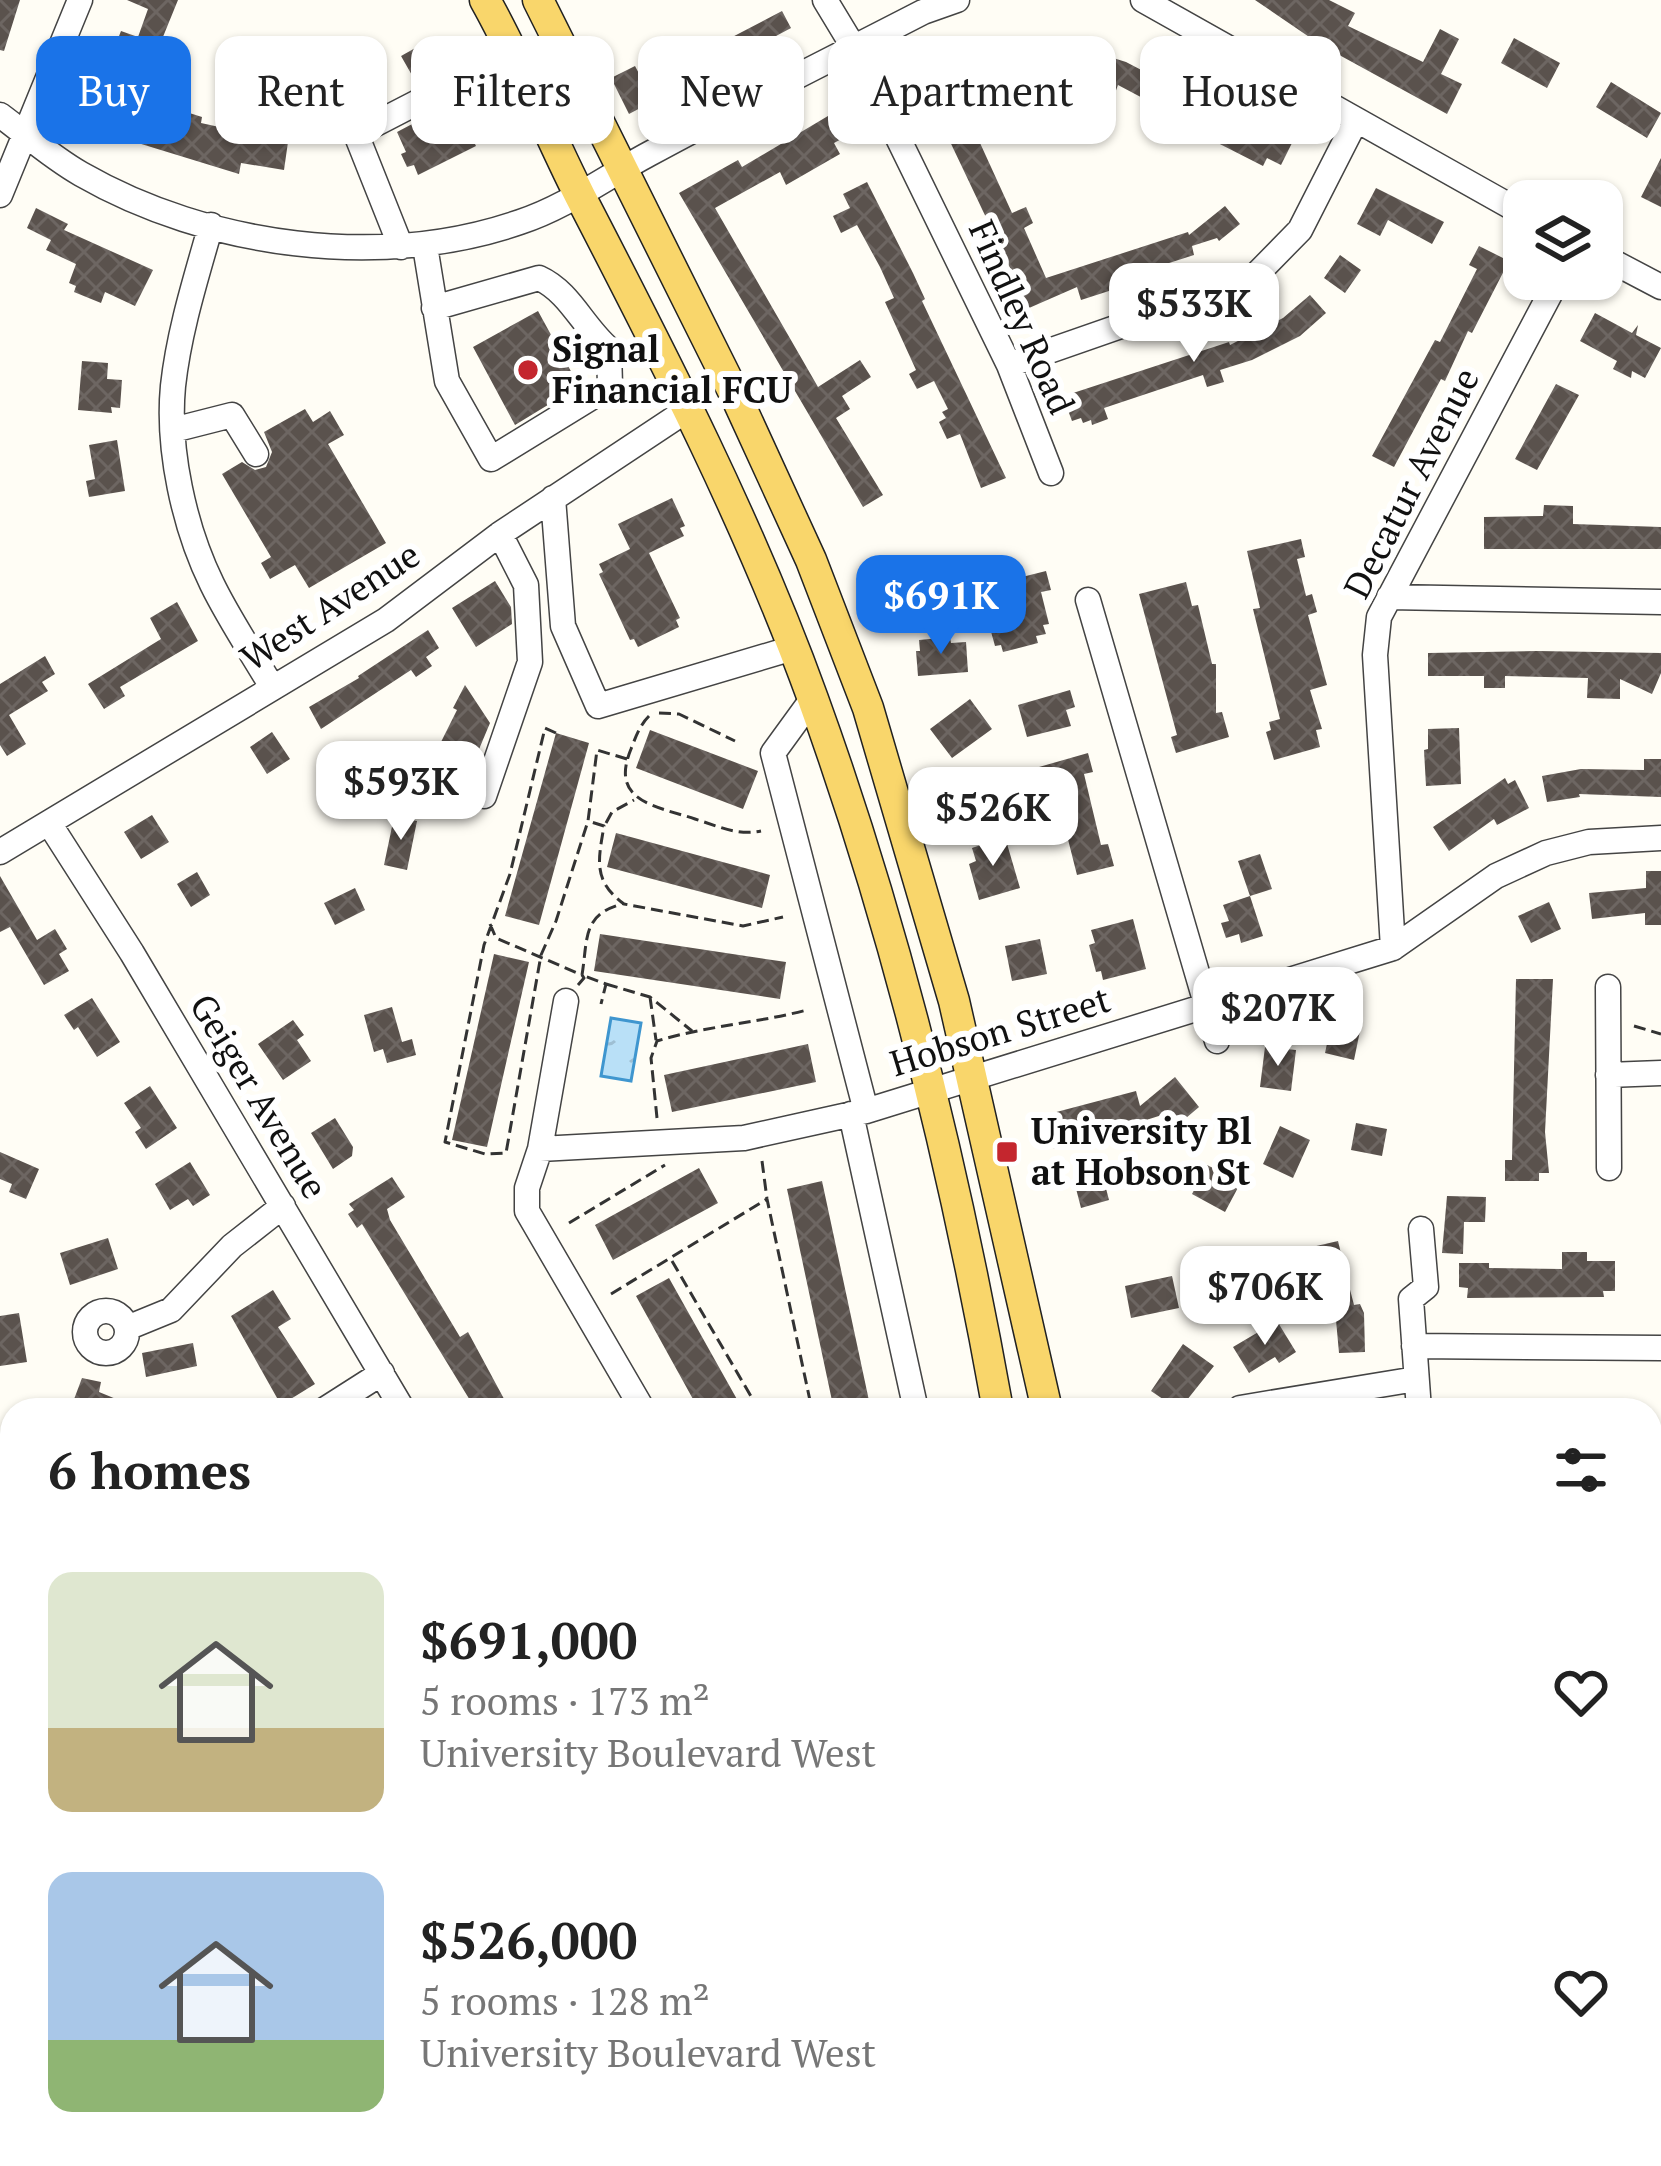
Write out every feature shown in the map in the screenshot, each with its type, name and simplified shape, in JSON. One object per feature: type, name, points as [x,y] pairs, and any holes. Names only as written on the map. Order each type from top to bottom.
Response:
[{"type":"main road","points":[[485,0],[504,36]]},
{"type":"main road","points":[[538,0],[739,403],[868,707],[916,861],[972,1076],[1044,1398]]},
{"type":"main road","points":[[556,144],[690,408],[813,698],[878,894],[982,1319],[996,1398]]},
{"type":"street","points":[[0,195],[80,0]]},
{"type":"street","name":"Findley Road","points":[[825,0],[847,36]]},
{"type":"street","points":[[877,36],[957,0]]},
{"type":"street","points":[[1144,0],[1503,203]]},
{"type":"street","points":[[0,115],[83,175],[142,203],[211,225],[324,245],[413,246],[523,222],[828,62]]},
{"type":"street","points":[[411,105],[356,134],[413,246],[434,308],[447,381],[491,459],[610,386],[609,349],[591,334],[557,286],[539,278],[434,308]]},
{"type":"street","points":[[1009,365],[1250,281],[1300,230],[1355,122]]},
{"type":"street","name":"Findley Road","points":[[901,144],[1009,365],[1052,473]]},
{"type":"street","points":[[211,225],[183,328],[173,389],[173,430],[185,504],[205,567],[272,687]]},
{"type":"street","points":[[1623,267],[1661,287]]},
{"type":"street","name":"Decatur Avenue","points":[[1393,948],[1375,655],[1379,617],[1547,300]]},
{"type":"street","points":[[609,349],[650,328]]},
{"type":"street","name":"West Avenue","points":[[0,852],[386,620],[500,534],[690,408]]},
{"type":"street","points":[[173,430],[232,415],[256,454]]},
{"type":"street","points":[[554,498],[563,626],[598,706],[794,648]]},
{"type":"street","points":[[484,796],[530,662],[526,586],[500,534]]},
{"type":"street","points":[[1389,597],[1661,602]]},
{"type":"street","points":[[1088,600],[1217,1041]]},
{"type":"street","points":[[813,698],[773,753],[859,1112],[914,1398]]},
{"type":"street","name":"Geiger Avenue","points":[[49,823],[132,953],[397,1398]]},
{"type":"street","name":"Hobson Street","points":[[540,1149],[744,1138],[859,1112],[1393,948],[1496,875],[1546,853],[1589,842],[1661,838]]},
{"type":"street","points":[[1608,987],[1609,1168]]},
{"type":"street","points":[[566,1001],[540,1149],[527,1188],[527,1211],[636,1398]]},
{"type":"street","points":[[1608,1075],[1661,1073]]},
{"type":"street","points":[[127,1328],[172,1310],[232,1246],[283,1206]]},
{"type":"street","points":[[1418,1398],[1411,1299],[1426,1287],[1421,1229]]},
{"type":"street","points":[[1414,1346],[1661,1348]]},
{"type":"street","points":[[343,1398],[382,1373]]},
{"type":"street","points":[[1301,1398],[1416,1379]]},
{"type":"path","points":[[735,741],[679,714],[649,716],[627,759],[624,780],[636,799],[736,832],[761,830]]},
{"type":"path","points":[[556,733],[545,728],[515,856],[484,945],[445,1142],[485,1154],[506,1153],[541,955],[588,821],[597,750],[627,759]]},
{"type":"path","points":[[624,904],[597,875],[604,826],[612,812],[636,799]]},
{"type":"path","points":[[588,821],[604,826]]},
{"type":"path","points":[[566,1001],[584,979],[591,920],[599,910],[624,904],[743,926],[783,917]]},
{"type":"path","points":[[490,923],[496,938],[561,968],[650,997],[692,1030]]},
{"type":"path","points":[[484,945],[496,938]]},
{"type":"path","points":[[601,1004],[606,984]]},
{"type":"path","points":[[650,997],[657,1041],[651,1058],[658,1135]]},
{"type":"path","points":[[657,1041],[692,1030],[807,1010]]},
{"type":"path","points":[[1608,1023],[1661,1034]]},
{"type":"path","points":[[762,1161],[809,1398]]},
{"type":"path","points":[[569,1223],[664,1166]]},
{"type":"path","points":[[611,1294],[767,1199]]},
{"type":"path","points":[[670,1258],[752,1398]]},
{"type":"water","points":[[611,1018],[641,1023],[631,1081],[601,1076]]},
{"type":"building","points":[[0,0],[20,0],[4,51],[0,50]]},
{"type":"building","points":[[127,0],[178,0],[163,36],[138,36],[148,9]]},
{"type":"building","points":[[1255,0],[1329,0],[1355,13],[1348,26],[1423,62],[1440,29],[1459,39],[1441,74],[1462,84],[1447,114],[1341,56],[1341,36],[1308,36]]},
{"type":"building","points":[[782,11],[791,28],[776,36],[734,36]]},
{"type":"building","points":[[1514,38],[1560,63],[1547,88],[1501,63]]},
{"type":"building","points":[[411,50],[411,74],[401,56]]},
{"type":"building","points":[[1116,59],[1140,69],[1140,97],[1118,85],[1116,90]]},
{"type":"building","points":[[635,66],[638,109],[629,114],[614,76]]},
{"type":"building","points":[[1611,82],[1661,113],[1647,138],[1596,107]]},
{"type":"building","points":[[191,114],[202,117],[201,123],[215,126],[215,144],[288,144],[284,170],[241,163],[239,174],[141,144],[191,144]]},
{"type":"building","points":[[828,116],[828,144],[835,144],[840,154],[786,185],[780,172],[715,208],[818,387],[860,360],[871,377],[842,396],[850,409],[836,418],[883,495],[863,507],[679,193],[738,160],[742,167],[781,144],[804,144],[804,130]]},
{"type":"building","points":[[411,125],[411,144],[476,146],[418,175],[414,165],[407,167],[397,132]]},
{"type":"building","points":[[951,144],[980,144],[1012,213],[1026,207],[1033,223],[1024,228],[1046,278],[1189,235],[1225,206],[1240,224],[1219,241],[1192,246],[1194,255],[1110,282],[1112,290],[1081,300],[1077,287],[1029,308]]},
{"type":"building","points":[[1220,144],[1292,144],[1281,165],[1267,158],[1263,166]]},
{"type":"building","points":[[1661,158],[1661,207],[1641,197]]},
{"type":"building","points":[[867,182],[1006,478],[981,488],[960,434],[947,439],[939,422],[948,409],[934,381],[917,389],[909,374],[916,370],[885,302],[894,298],[880,267],[857,225],[841,233],[833,216],[850,208],[843,194]]},
{"type":"building","points":[[1376,188],[1444,222],[1432,244],[1388,220],[1380,236],[1357,224]]},
{"type":"building","points":[[36,208],[68,224],[64,230],[153,270],[135,306],[105,292],[101,303],[74,292],[76,286],[69,283],[76,264],[46,250],[51,240],[27,228]]},
{"type":"building","points":[[1479,246],[1503,258],[1503,273],[1394,467],[1372,456],[1435,340],[1440,342],[1477,269],[1469,265]]},
{"type":"building","points":[[1340,255],[1361,270],[1345,293],[1324,278]]},
{"type":"building","points":[[1310,295],[1326,313],[1300,336],[1220,370],[1224,382],[1207,387],[1203,375],[1104,408],[1108,419],[1092,425],[1091,420],[1083,423],[1081,418],[1072,421],[1066,405],[1073,402],[1070,394],[1230,345],[1283,318]]},
{"type":"building","name":"Signal Financial FCU","points":[[538,311],[579,386],[515,425],[473,347]]},
{"type":"building","points":[[1595,313],[1632,333],[1638,325],[1636,335],[1661,348],[1645,378],[1632,371],[1631,378],[1613,369],[1617,361],[1580,341]]},
{"type":"building","points":[[82,361],[108,363],[107,379],[122,380],[120,408],[111,407],[112,413],[78,410]]},
{"type":"building","points":[[1556,384],[1579,395],[1537,470],[1515,459]]},
{"type":"building","points":[[305,409],[313,422],[330,411],[344,435],[328,444],[386,543],[309,588],[295,565],[270,579],[261,563],[271,557],[222,474],[242,462],[255,470],[266,467],[272,452],[264,432]]},
{"type":"building","points":[[117,440],[125,491],[89,497],[86,481],[95,479],[89,445]]},
{"type":"building","points":[[672,498],[685,526],[680,528],[684,536],[649,553],[680,618],[676,620],[679,627],[638,647],[630,640],[599,574],[603,572],[599,564],[630,549],[618,524]]},
{"type":"building","points":[[1544,505],[1573,506],[1573,524],[1661,527],[1661,549],[1484,549],[1484,517],[1543,516]]},
{"type":"building","points":[[1301,539],[1305,557],[1297,559],[1306,596],[1312,594],[1317,612],[1308,615],[1327,685],[1310,690],[1322,729],[1316,730],[1320,747],[1274,760],[1266,732],[1271,730],[1269,722],[1280,719],[1253,609],[1260,608],[1247,551]]},
{"type":"building","points":[[1046,571],[1051,590],[1041,592],[1049,624],[1043,625],[1046,634],[1036,636],[1038,643],[1003,652],[1001,645],[995,646],[987,617],[1017,609],[1010,580]]},
{"type":"building","points":[[495,581],[511,607],[512,624],[476,647],[452,608]]},
{"type":"building","points":[[1186,582],[1192,606],[1198,605],[1212,664],[1216,664],[1216,713],[1222,712],[1229,737],[1176,753],[1171,737],[1177,735],[1139,594]]},
{"type":"building","points":[[177,602],[198,641],[120,687],[125,696],[104,709],[88,684],[161,639],[150,618]]},
{"type":"building","points":[[428,630],[439,648],[426,657],[432,666],[416,677],[411,670],[321,729],[309,707]]},
{"type":"building","points":[[950,637],[951,643],[966,642],[968,672],[918,676],[919,640]]},
{"type":"building","points":[[1428,653],[1661,653],[1661,673],[1652,694],[1620,679],[1620,699],[1587,698],[1588,678],[1505,676],[1505,688],[1484,688],[1484,676],[1428,676]]},
{"type":"building","points":[[45,656],[55,674],[42,682],[48,691],[9,715],[26,744],[7,756],[0,745],[0,684]]},
{"type":"building","points":[[465,685],[490,723],[467,778],[432,760]]},
{"type":"building","points":[[1070,690],[1075,707],[1066,710],[1071,726],[1027,737],[1018,705]]},
{"type":"building","points":[[970,699],[992,729],[952,758],[930,729]]},
{"type":"building","points":[[1459,728],[1461,784],[1426,786],[1428,729]]},
{"type":"building","points":[[650,730],[758,771],[743,809],[636,768]]},
{"type":"building","points":[[272,732],[290,759],[267,774],[250,747]]},
{"type":"building","points":[[556,733],[589,743],[539,925],[505,916]]},
{"type":"building","points":[[1088,753],[1093,772],[1084,774],[1101,845],[1108,844],[1114,866],[1077,875],[1058,800],[1049,803],[1039,767]]},
{"type":"building","points":[[1644,759],[1661,759],[1661,797],[1579,794],[1547,802],[1542,776],[1581,769],[1644,770]]},
{"type":"building","points":[[959,771],[963,788],[992,780],[998,799],[951,813],[940,777]]},
{"type":"building","points":[[1505,778],[1508,784],[1515,780],[1529,808],[1497,825],[1494,819],[1449,851],[1433,827]]},
{"type":"building","points":[[152,815],[169,842],[141,859],[124,832]]},
{"type":"building","points":[[394,817],[417,821],[407,870],[384,865]]},
{"type":"building","points":[[616,833],[770,875],[762,908],[607,867]]},
{"type":"building","points":[[1005,837],[1020,888],[979,900],[969,864],[976,861],[972,848]]},
{"type":"building","points":[[1260,854],[1272,889],[1250,896],[1238,861]]},
{"type":"building","points":[[1646,871],[1661,871],[1661,925],[1645,925],[1645,913],[1592,919],[1589,893],[1646,888]]},
{"type":"building","points":[[197,872],[210,895],[191,907],[177,884]]},
{"type":"building","points":[[0,876],[37,940],[55,929],[67,949],[59,954],[69,971],[44,985],[10,927],[0,932]]},
{"type":"building","points":[[355,888],[365,910],[335,925],[324,903]]},
{"type":"building","points":[[1250,896],[1263,936],[1241,943],[1239,934],[1226,938],[1221,923],[1229,921],[1223,905]]},
{"type":"building","points":[[1549,902],[1561,929],[1531,943],[1518,916]]},
{"type":"building","points":[[1133,919],[1146,969],[1103,980],[1089,945],[1095,943],[1091,930]]},
{"type":"building","points":[[600,934],[786,962],[780,999],[594,971]]},
{"type":"building","points":[[1040,939],[1047,974],[1012,981],[1005,946]]},
{"type":"building","points":[[494,954],[529,962],[487,1147],[452,1140]]},
{"type":"building","points":[[1516,979],[1553,979],[1545,1132],[1549,1173],[1539,1173],[1539,1181],[1505,1181],[1505,1160],[1512,1160]]},
{"type":"building","points":[[92,998],[120,1042],[97,1057],[64,1015]]},
{"type":"building","points":[[392,1007],[402,1042],[412,1039],[416,1055],[387,1063],[383,1049],[374,1052],[364,1015]]},
{"type":"building","points":[[293,1020],[304,1035],[297,1040],[311,1061],[283,1080],[258,1044]]},
{"type":"building","points":[[1331,1025],[1360,1031],[1354,1060],[1325,1053]]},
{"type":"building","points":[[808,1044],[816,1082],[672,1112],[664,1075]]},
{"type":"building","points":[[1265,1047],[1296,1050],[1291,1091],[1260,1087]]},
{"type":"building","points":[[1175,1077],[1199,1107],[1173,1129],[1162,1115],[1054,1149],[1045,1115],[1136,1091],[1140,1106]]},
{"type":"building","points":[[150,1086],[177,1128],[146,1149],[135,1132],[141,1128],[124,1103]]},
{"type":"building","points":[[335,1118],[353,1147],[352,1156],[333,1169],[311,1133]]},
{"type":"building","points":[[1356,1123],[1387,1129],[1382,1156],[1351,1150]]},
{"type":"building","points":[[1280,1126],[1310,1140],[1293,1178],[1263,1164]]},
{"type":"building","points":[[0,1152],[39,1169],[26,1199],[9,1192],[12,1184],[0,1179]]},
{"type":"building","points":[[190,1162],[210,1195],[193,1206],[188,1199],[170,1210],[155,1184]]},
{"type":"building","points":[[1207,1165],[1241,1182],[1225,1212],[1192,1194]]},
{"type":"building","points":[[699,1168],[718,1203],[613,1260],[595,1225]]},
{"type":"building","points":[[1101,1169],[1109,1200],[1081,1208],[1073,1177]]},
{"type":"building","points":[[392,1177],[405,1197],[387,1209],[390,1220],[460,1337],[468,1332],[504,1398],[469,1398],[362,1224],[357,1228],[348,1214],[354,1210],[349,1204]]},
{"type":"building","points":[[822,1181],[868,1398],[831,1398],[787,1189]]},
{"type":"building","points":[[1447,1196],[1486,1197],[1485,1222],[1464,1222],[1463,1254],[1442,1253]]},
{"type":"building","points":[[108,1238],[118,1269],[70,1285],[60,1253]]},
{"type":"building","points":[[1338,1241],[1347,1278],[1254,1302],[1253,1291],[1235,1293],[1233,1277],[1303,1268],[1299,1250]]},
{"type":"building","points":[[1562,1252],[1587,1252],[1587,1261],[1615,1261],[1615,1291],[1603,1291],[1604,1297],[1467,1298],[1468,1288],[1459,1287],[1459,1263],[1562,1269]]},
{"type":"building","points":[[1172,1276],[1179,1308],[1131,1318],[1125,1286]]},
{"type":"building","points":[[669,1278],[736,1398],[692,1398],[636,1296]]},
{"type":"building","points":[[1347,1278],[1354,1305],[1360,1304],[1364,1313],[1365,1352],[1339,1353],[1333,1287]]},
{"type":"building","points":[[273,1290],[291,1319],[278,1327],[315,1384],[292,1398],[277,1398],[231,1316]]},
{"type":"building","points":[[19,1313],[27,1362],[0,1366],[0,1316]]},
{"type":"building","points":[[1277,1321],[1296,1352],[1279,1363],[1275,1357],[1249,1373],[1233,1347]]},
{"type":"building","points":[[193,1343],[197,1366],[146,1377],[142,1353]]},
{"type":"building","points":[[1183,1344],[1214,1366],[1189,1398],[1161,1398],[1151,1391]]},
{"type":"building","points":[[82,1378],[101,1382],[99,1392],[114,1398],[74,1398]]},
{"type":"place","name":"Signal Financial FCU","points":[[528,370]]},
{"type":"place","name":"University Bl at Hobson St","points":[[1007,1152]]}]
